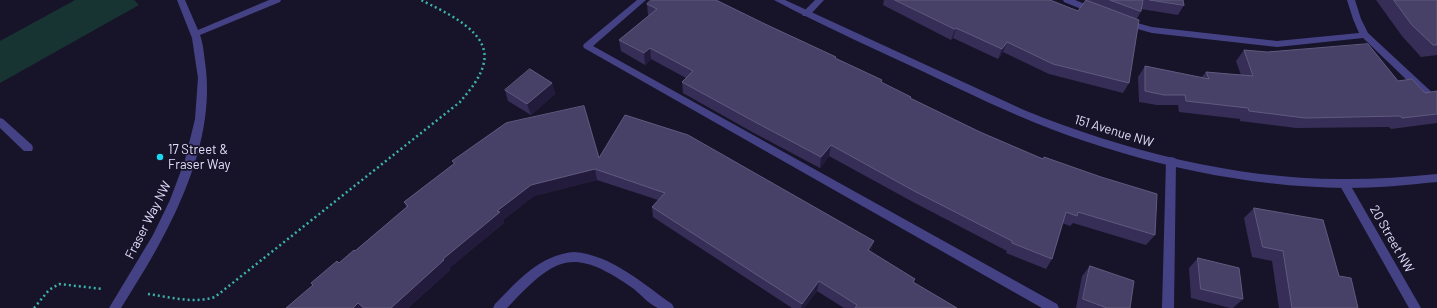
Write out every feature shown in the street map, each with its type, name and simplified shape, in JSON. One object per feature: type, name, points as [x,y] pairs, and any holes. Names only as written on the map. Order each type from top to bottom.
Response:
[{"type":"street","name":"Fraser Way NW","points":[[114,308],[157,238],[174,204],[190,161],[201,119],[203,85],[200,56],[187,9],[181,0]]},
{"type":"street","points":[[195,34],[277,0]]},
{"type":"street","points":[[642,0],[587,46],[1053,308]]},
{"type":"street","name":"151 Avenue NW","points":[[778,0],[993,100],[1038,119],[1080,135],[1170,161],[1251,177],[1294,182],[1344,184],[1384,183],[1437,178]]},
{"type":"street","points":[[806,14],[820,0]]},
{"type":"street","points":[[1067,0],[1103,14]]},
{"type":"street","points":[[1351,0],[1357,19],[1365,35],[1437,103]]},
{"type":"street","points":[[1118,20],[1152,30],[1277,44],[1365,35]]},
{"type":"street","points":[[0,122],[28,148]]},
{"type":"street","points":[[1168,308],[1170,161]]},
{"type":"street","name":"20 Street NW","points":[[1344,184],[1415,308]]},
{"type":"street","points":[[499,308],[541,268],[557,260],[577,256],[596,261],[613,270],[668,308]]},
{"type":"path","points":[[155,295],[199,300],[214,297],[454,107],[467,93],[482,70],[484,47],[471,29],[421,0]]},
{"type":"path","points":[[34,308],[50,290],[59,284],[99,288]]},
{"type":"green space","points":[[75,0],[134,0],[139,5],[0,83],[0,41]]},
{"type":"building","points":[[651,0],[716,0],[882,80],[881,82],[911,97],[910,98],[980,132],[1043,159],[1044,157],[1101,177],[1157,194],[1155,235],[1078,212],[1077,216],[1066,212],[1052,259],[1012,243],[1012,241],[916,192],[831,145],[821,157],[682,82],[693,71],[650,48],[644,53],[619,40],[657,9],[647,4]]},
{"type":"building","points":[[895,0],[1050,0],[1078,11],[1086,0],[1139,20],[1129,83],[1053,64],[1007,42],[1002,49],[956,28],[955,29]]},
{"type":"building","points":[[1110,0],[1143,0],[1141,11]]},
{"type":"building","points":[[1150,0],[1183,0],[1184,5]]},
{"type":"building","points":[[1394,0],[1437,0],[1437,45],[1433,45],[1412,25]]},
{"type":"building","points":[[1368,44],[1398,81],[1412,79],[1425,93],[1437,91],[1437,114],[1402,118],[1400,116],[1305,118],[1249,111],[1248,108],[1186,101],[1185,95],[1164,95],[1145,91],[1145,66],[1209,79],[1206,72],[1253,76],[1244,50],[1267,52]]},
{"type":"building","points":[[530,69],[552,83],[527,104],[505,90]]},
{"type":"building","points":[[584,106],[599,158],[625,115],[688,135],[874,241],[868,250],[915,279],[913,282],[957,308],[855,308],[857,305],[819,281],[802,304],[652,207],[665,193],[595,169],[531,185],[497,211],[500,212],[443,259],[444,260],[391,308],[364,308],[358,303],[353,308],[286,308],[313,285],[311,283],[337,261],[339,263],[354,250],[355,251],[408,206],[404,202],[455,163],[452,161],[506,123]]},
{"type":"building","points":[[1254,208],[1323,220],[1339,276],[1351,278],[1358,308],[1292,308],[1283,251],[1263,247]]},
{"type":"building","points":[[1198,258],[1239,268],[1243,299],[1201,289]]},
{"type":"building","points":[[1090,266],[1134,281],[1130,308],[1107,308],[1083,299]]},
{"type":"place","name":"17 Street & Fraser Way","points":[[160,157]]}]
